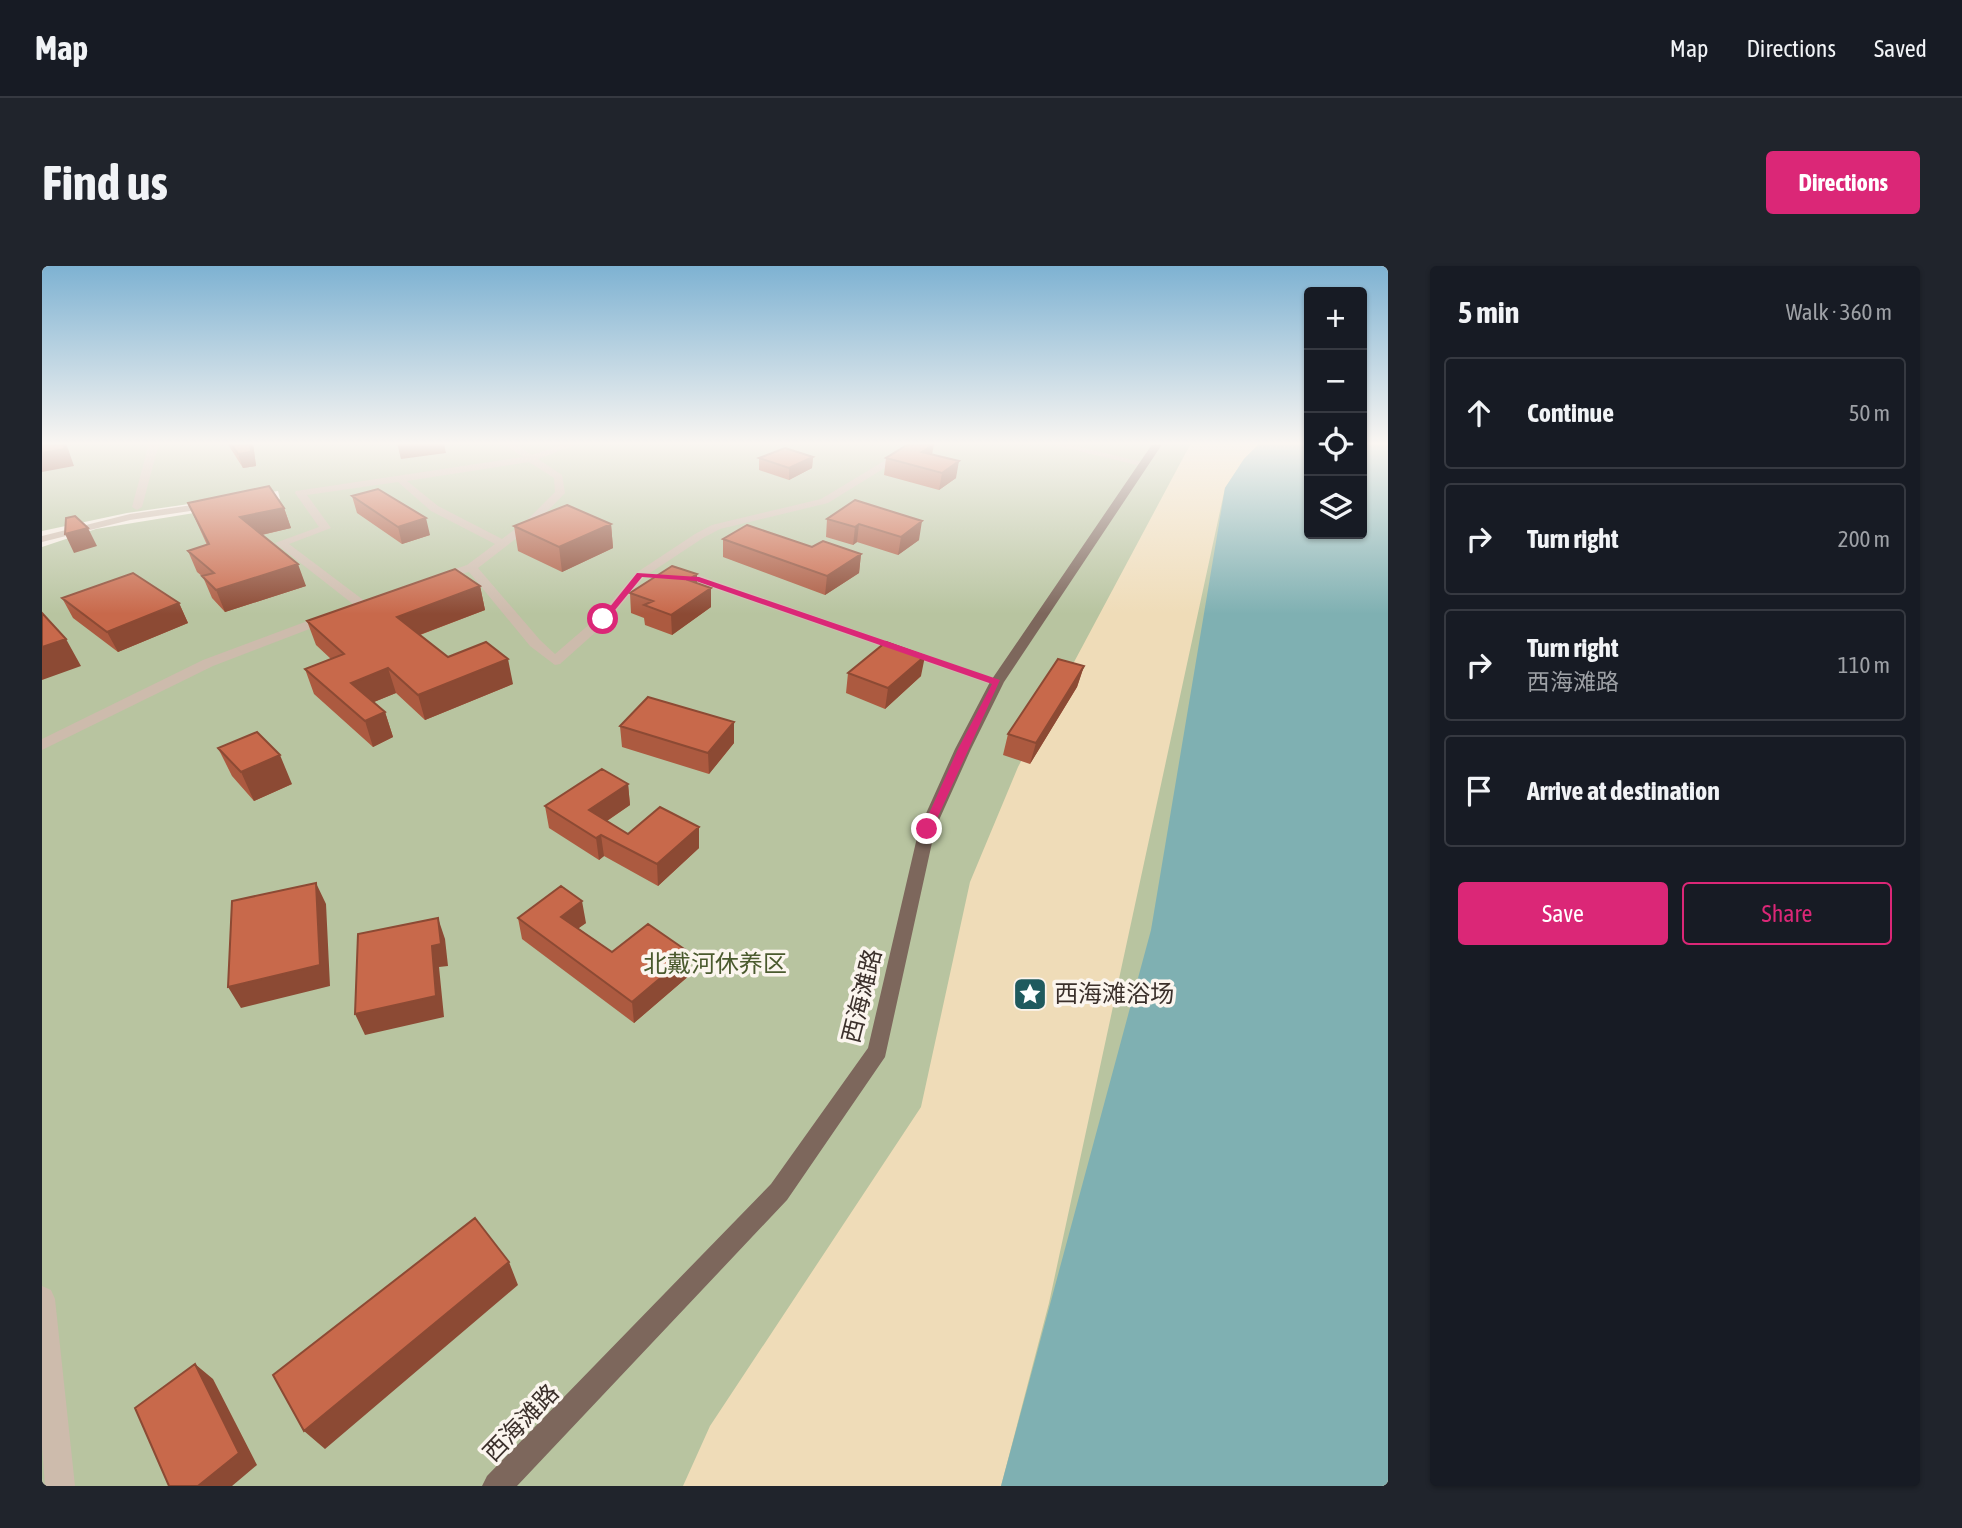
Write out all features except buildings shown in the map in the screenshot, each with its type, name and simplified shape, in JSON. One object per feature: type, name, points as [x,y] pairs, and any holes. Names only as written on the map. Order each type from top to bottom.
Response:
[{"type":"main road","name":"西海滩路","points":[[497,1486],[779,1192],[878,1051],[927,829],[997,682],[1121,500]]},
{"type":"street","points":[[136,507],[138,500]]},
{"type":"street","points":[[305,500],[326,528],[281,543],[351,609]]},
{"type":"street","points":[[423,500],[477,532],[504,544]]},
{"type":"street","points":[[424,583],[471,567],[531,522],[552,500]]},
{"type":"street","points":[[471,567],[535,643],[555,661],[603,619],[640,575],[716,527],[827,500]]},
{"type":"street","points":[[42,539],[130,517],[228,503]]},
{"type":"street","points":[[640,575],[696,579],[997,682]]},
{"type":"street","points":[[42,745],[208,663],[377,599]]},
{"type":"street","points":[[42,1299],[60,1486]]},
{"type":"green space","name":"北戴河休养区","points":[[42,500],[217,500],[127,513],[42,531]]},
{"type":"green space","name":"北戴河休养区","points":[[274,500],[1304,500],[1304,539],[1367,539],[1367,500],[1388,500],[1388,1486],[42,1486],[42,547],[96,529]]},
{"type":"sand","name":"西海滩浴场","points":[[1161,500],[1222,500],[1049,1303],[1001,1486],[683,1486],[710,1426],[921,1107],[970,882],[1018,767]]},
{"type":"water","points":[[1223,500],[1304,500],[1304,539],[1367,539],[1367,500],[1388,500],[1388,1486],[1001,1486],[1151,930]]},
{"type":"place","name":"西海滩浴场","points":[[1030,994]]},
{"type":"route","points":[[603,619],[640,575],[696,579],[997,682],[927,829]]}]
